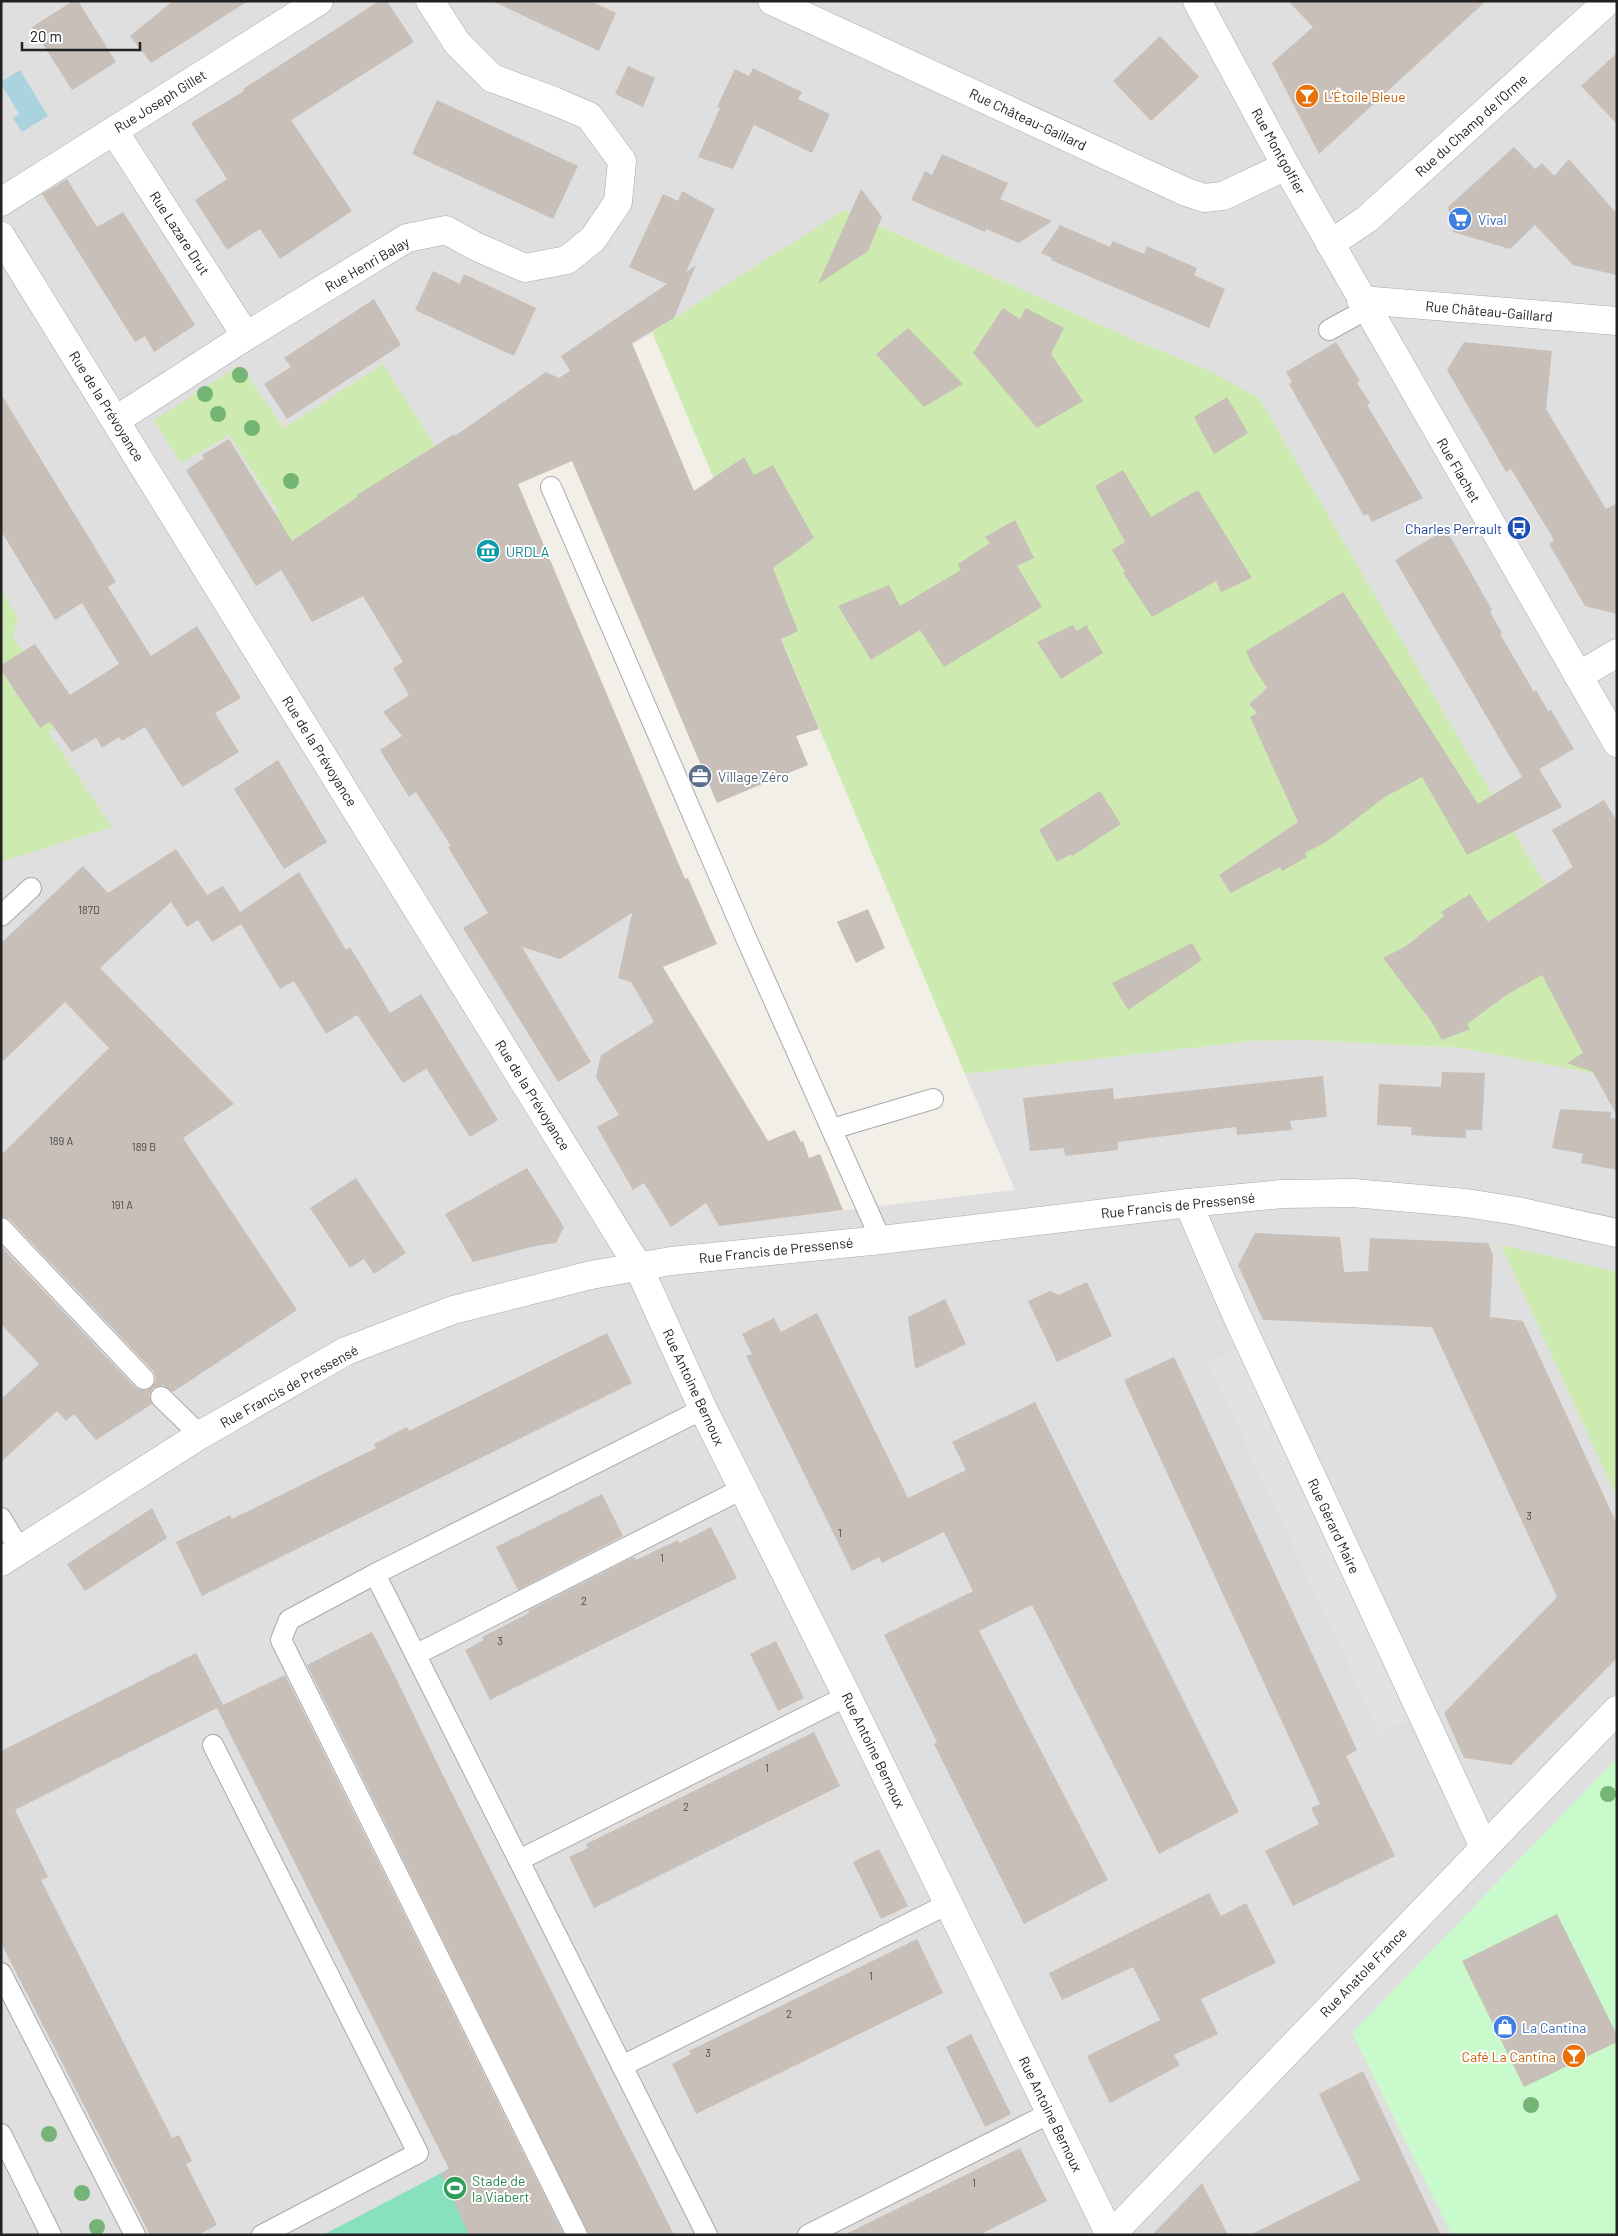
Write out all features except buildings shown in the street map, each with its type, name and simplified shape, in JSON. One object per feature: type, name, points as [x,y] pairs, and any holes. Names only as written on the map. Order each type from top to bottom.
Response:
[{"type":"street","name":"Rue Joseph Gillet","points":[[1,202],[319,1]]},
{"type":"street","name":"Rue Henri Balay","points":[[116,420],[246,336],[407,238],[446,230],[475,246],[525,268],[568,260],[593,239],[618,202],[622,161],[589,116],[492,78],[457,43],[430,1]]},
{"type":"street","name":"Rue Château-Gaillard","points":[[772,1],[1186,192],[1204,198],[1223,196],[1286,166]]},
{"type":"street","name":"Rue Montgolfier","points":[[1197,1],[1286,166],[1364,304]]},
{"type":"street","name":"Rue du Champ de l'Orme","points":[[1330,244],[1367,219],[1608,1]]},
{"type":"street","name":"Rue Lazare Drut","points":[[114,131],[246,336]]},
{"type":"street","name":"Rue de la Prévoyance","points":[[1,236],[638,1266]]},
{"type":"street","name":"Rue Château-Gaillard","points":[[1364,304],[1617,321]]},
{"type":"street","name":"Rue Flachet","points":[[1364,304],[1617,743]]},
{"type":"street","points":[[1578,676],[1617,653]]},
{"type":"street","name":"Rue Francis de Pressensé","points":[[11,1556],[200,1435],[346,1351],[453,1310],[591,1275],[672,1261],[881,1240],[1188,1203],[1282,1194],[1353,1193],[1466,1204],[1517,1211],[1617,1233]]},
{"type":"street","name":"Rue Gérard Maire","points":[[1188,1203],[1236,1314],[1484,1847]]},
{"type":"street","name":"Rue Antoine Bernoux","points":[[638,1266],[703,1409],[847,1696],[1110,2235]]},
{"type":"street","name":"Rue Anatole France","points":[[1110,2235],[1617,1710]]},
{"type":"lane","points":[[1330,330],[1364,304]]},
{"type":"lane","points":[[551,487],[746,938],[881,1240]]},
{"type":"lane","points":[[1,916],[31,888]]},
{"type":"lane","points":[[832,1129],[933,1099]]},
{"type":"lane","points":[[1,1228],[144,1380]]},
{"type":"lane","points":[[161,1397],[200,1435]]},
{"type":"lane","points":[[577,2235],[281,1640],[288,1620],[375,1574],[703,1409]]},
{"type":"lane","points":[[417,1654],[742,1489]]},
{"type":"lane","points":[[1,1518],[11,1556]]},
{"type":"lane","points":[[375,1574],[417,1654],[707,2235]]},
{"type":"lane","points":[[519,1860],[847,1696]]},
{"type":"lane","points":[[213,1745],[418,2153],[262,2235]]},
{"type":"lane","points":[[622,2066],[948,1904]]},
{"type":"lane","points":[[1,1973],[135,2235]]},
{"type":"lane","points":[[808,2235],[1050,2113]]},
{"type":"lane","points":[[1,2134],[52,2235]]},
{"type":"shaded area","points":[[1,1],[1617,1],[1617,1007],[1210,371],[1134,340],[845,210],[382,504],[812,1214],[1015,1190],[965,1074],[1252,1041],[1305,1040],[1462,1048],[1617,1078],[1617,2235],[1,2235]]},
{"type":"shaded area","points":[[1238,1349],[1409,1720],[1380,1733],[1208,1363]]},
{"type":"green space","points":[[844,210],[1134,340],[1210,371],[1259,398],[1617,1007],[1617,1078],[1462,1048],[1305,1040],[1252,1041],[965,1074],[652,332]]},
{"type":"green space","points":[[383,364],[446,463],[256,586],[232,545],[279,512],[229,435],[181,463],[154,420],[240,365],[284,428]]},
{"type":"green space","points":[[1,589],[18,617],[13,638],[68,710],[49,733],[112,827],[1,862]]},
{"type":"green space","points":[[1501,1245],[1617,1272],[1617,1497]]},
{"type":"green space","points":[[1617,1758],[1617,2235],[1452,2235],[1352,2033]]},
{"type":"green space","name":"Stade de la Viabert","points":[[449,2169],[519,2235],[323,2235]]},
{"type":"water","points":[[20,70],[48,116],[22,132],[13,118],[19,114],[1,84],[1,82]]},
{"type":"place","name":"L'Étoile Bleue","points":[[1307,96]]},
{"type":"place","name":"Vival","points":[[1460,219]]},
{"type":"place","name":"Charles Perrault","points":[[1519,528]]},
{"type":"place","name":"URDLA","points":[[488,551]]},
{"type":"place","name":"Village Zéro","points":[[700,776]]},
{"type":"place","name":"La Cantina","points":[[1505,2027]]},
{"type":"place","name":"Café La Cantina","points":[[1574,2056]]},
{"type":"place","name":"Stade de la Viabert","points":[[455,2188]]}]
